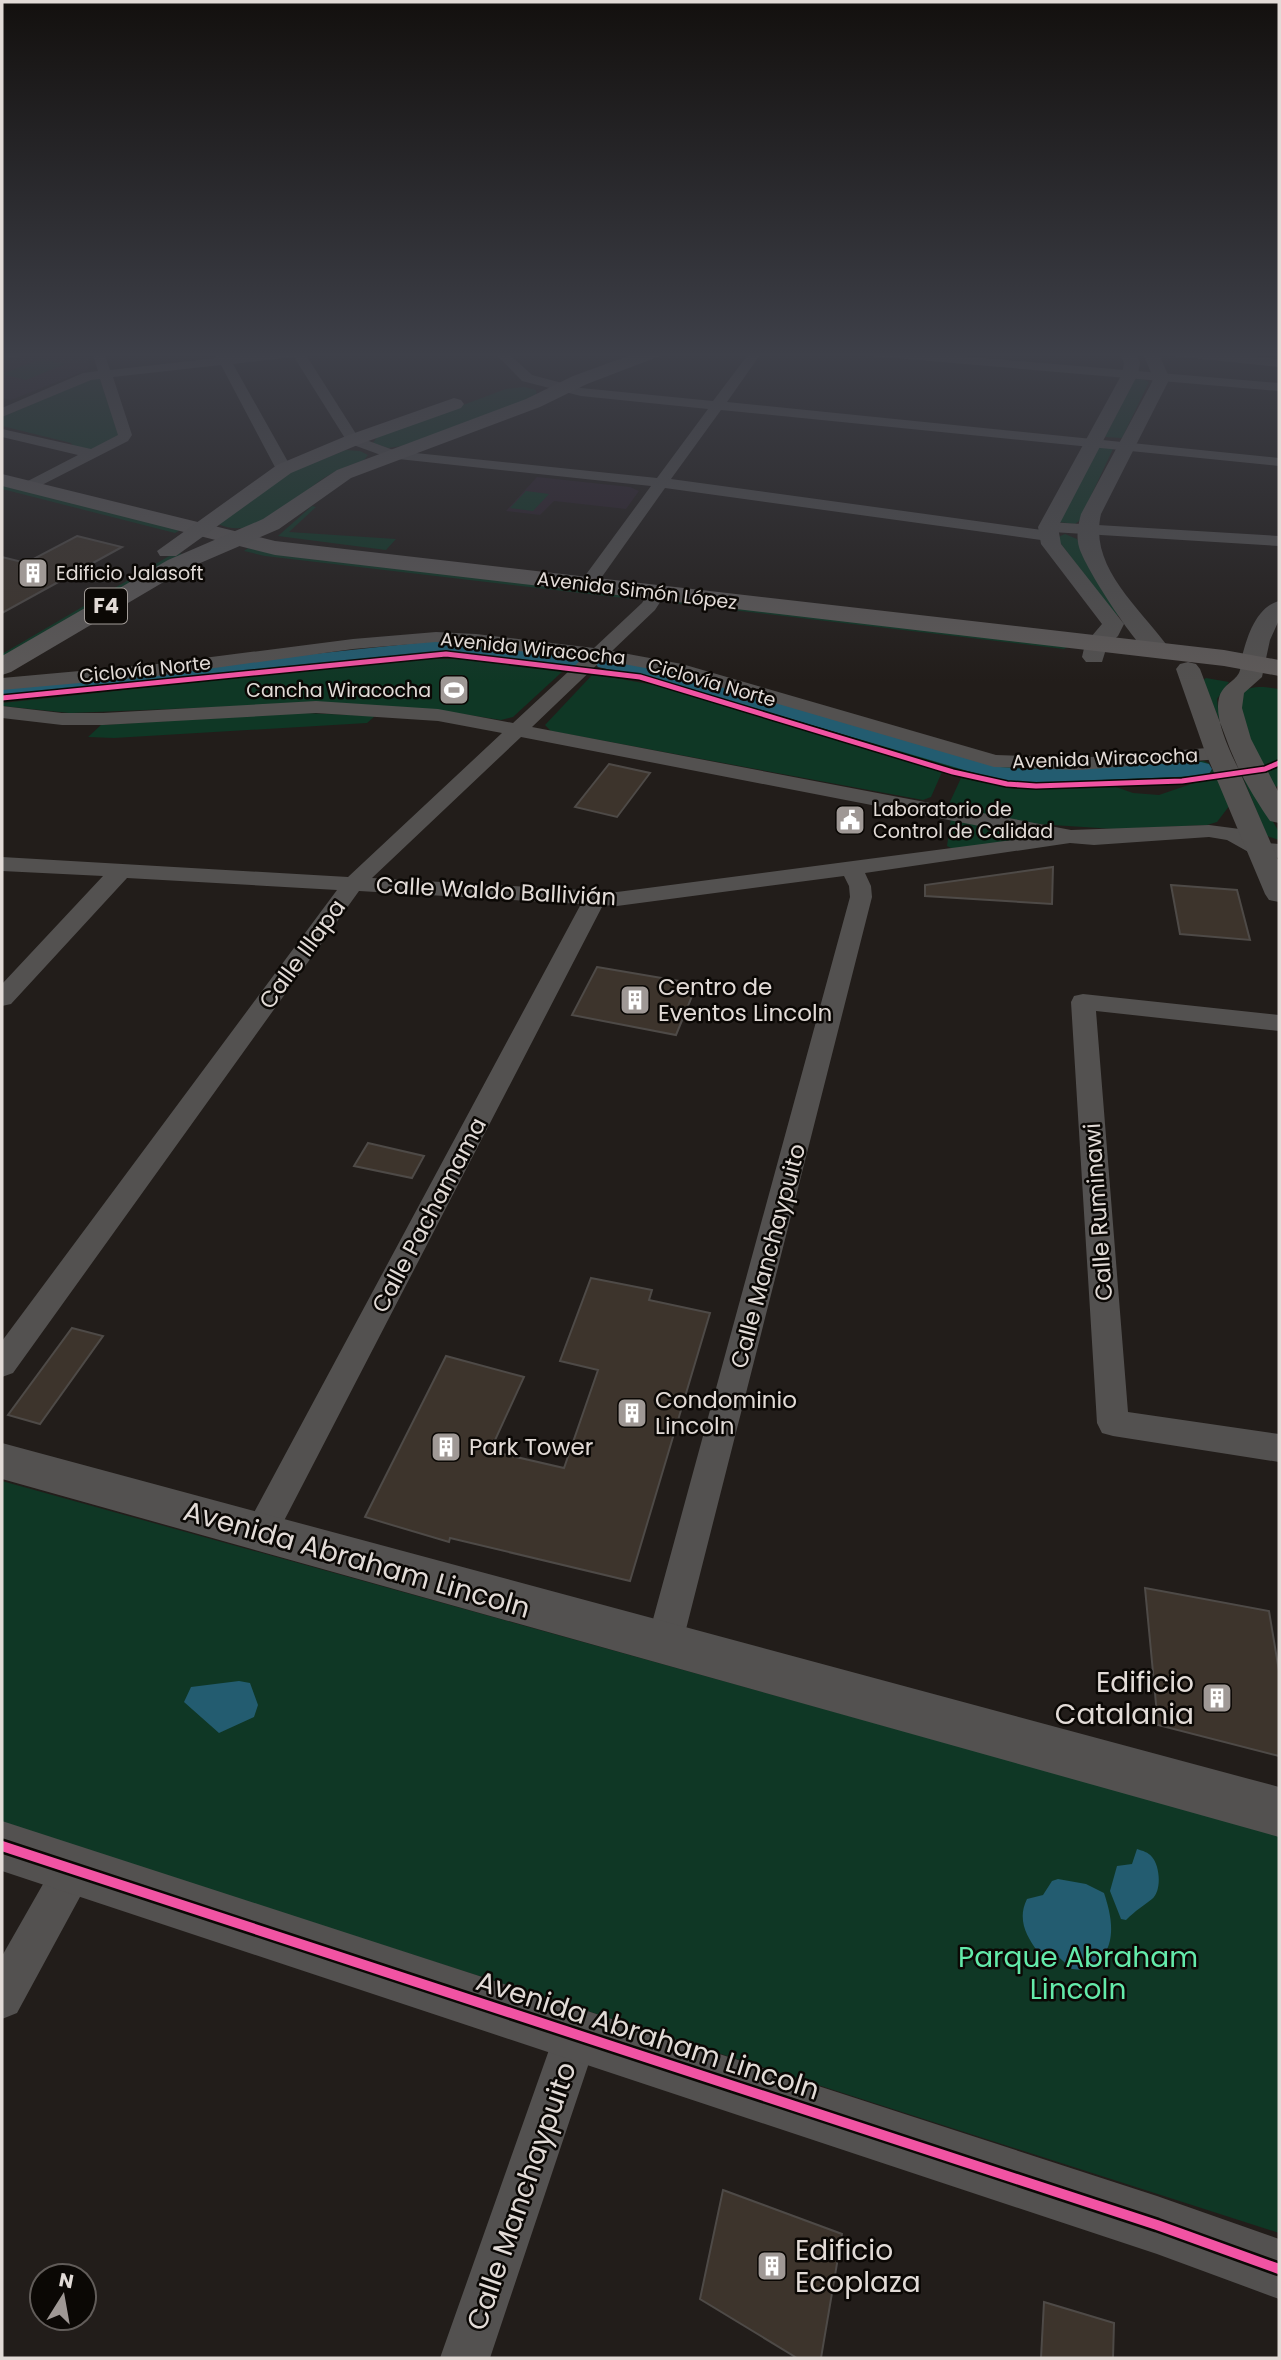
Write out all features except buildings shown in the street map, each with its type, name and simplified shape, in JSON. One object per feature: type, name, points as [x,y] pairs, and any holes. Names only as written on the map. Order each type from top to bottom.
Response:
[{"type":"highway","name":"F4","points":[[2,667],[176,565],[197,539],[285,469],[301,462]]},
{"type":"highway","name":"F4","points":[[2,646],[168,551],[197,539],[236,540],[271,524],[334,480],[377,462]]},
{"type":"main road","name":"Avenida Simón López","points":[[2,480],[29,486],[261,559],[653,599],[1095,651],[1188,669],[1279,668]]},
{"type":"main road","name":"Avenida Simón López","points":[[2,494],[197,539]]},
{"type":"main road","name":"Avenida Simón López","points":[[236,540],[275,548],[588,584],[653,599]]},
{"type":"main road","name":"Avenida Simón López","points":[[1095,651],[1160,651],[1251,670],[1279,683]]},
{"type":"street","points":[[29,486],[77,462]]},
{"type":"street","points":[[281,462],[285,469]]},
{"type":"street","points":[[460,462],[1048,531],[1087,530],[1279,541]]},
{"type":"street","points":[[588,584],[678,462]]},
{"type":"street","points":[[1048,531],[1082,462]]},
{"type":"street","points":[[1120,462],[1091,514],[1087,530],[1092,554],[1134,619],[1160,651]]},
{"type":"street","points":[[1048,531],[1059,555],[1113,624],[1095,651]]},
{"type":"street","name":"Calle Illapa","points":[[2,1364],[352,884],[520,729],[653,599]]},
{"type":"street","points":[[1279,608],[1270,615],[1254,649],[1251,670],[1231,695],[1231,718],[1248,760],[1279,815]]},
{"type":"street","points":[[1111,620],[1134,619]]},
{"type":"street","name":"Avenida Wiracocha","points":[[2,684],[113,675],[353,644],[436,637],[476,639],[599,654],[676,668],[994,761],[1017,764],[1109,761],[1220,753]]},
{"type":"street","points":[[1188,669],[1241,803],[1270,850],[1279,894]]},
{"type":"street","points":[[2,712],[62,719],[103,719],[316,707],[438,715],[1071,837],[1209,831],[1232,834],[1270,850]]},
{"type":"street","points":[[1209,831],[1229,819],[1241,803]]},
{"type":"street","points":[[931,857],[941,837],[938,811]]},
{"type":"street","name":"Calle Waldo Ballivián","points":[[2,864],[595,899],[1053,843],[1071,837]]},
{"type":"street","name":"Calle Manchaypuito","points":[[664,1645],[861,897],[860,886],[851,868]]},
{"type":"street","points":[[2,998],[120,873]]},
{"type":"street","name":"Calle Pachamama","points":[[261,1531],[595,899]]},
{"type":"street","name":"Calle Ruminawi","points":[[1279,1023],[1083,1002],[1113,1423],[1279,1448]]},
{"type":"street","name":"Avenida Abraham Lincoln","points":[[2,1461],[1279,1812]]},
{"type":"street","name":"Avenida Abraham Lincoln","points":[[2,1846],[1157,2225],[1279,2269]]},
{"type":"street","points":[[2,1998],[73,1870]]},
{"type":"street","name":"Calle Manchaypuito","points":[[466,2358],[577,2033]]},
{"type":"shaded area","points":[[537,477],[630,487],[639,491],[626,509],[554,501],[540,515],[506,511]]},
{"type":"green space","points":[[316,462],[359,462],[324,478],[288,506],[261,522],[233,528],[218,524],[286,474]]},
{"type":"green space","points":[[1089,462],[1107,462],[1079,521],[1075,524],[1059,522]]},
{"type":"green space","points":[[2,484],[182,529],[175,533],[2,489]]},
{"type":"green space","points":[[526,491],[549,494],[533,511],[510,508]]},
{"type":"green space","points":[[312,506],[316,507],[289,532],[396,539],[386,550],[278,536]]},
{"type":"green space","points":[[1065,534],[1077,539],[1120,615],[1116,616],[1058,540],[1058,537]]},
{"type":"green space","points":[[248,548],[639,597],[632,599],[265,556],[244,551]]},
{"type":"green space","points":[[176,552],[182,554],[2,659],[2,654]]},
{"type":"green space","points":[[672,600],[1068,647],[1064,649],[673,603]]},
{"type":"green space","points":[[417,659],[458,659],[563,671],[513,717],[501,720],[443,711],[314,703],[70,713],[2,706],[2,703]]},
{"type":"green space","points":[[593,674],[654,685],[942,772],[931,797],[923,800],[551,731],[545,725]]},
{"type":"green space","points":[[1206,678],[1229,682],[1217,699],[1218,708],[1279,832],[1279,840],[1267,836],[1203,680]]},
{"type":"green space","points":[[1264,687],[1279,689],[1279,785],[1273,789],[1249,741],[1240,701],[1245,691]]},
{"type":"green space","points":[[303,713],[375,716],[367,723],[114,738],[88,737],[101,725]]},
{"type":"green space","points":[[856,725],[1006,767],[1204,761],[1210,764],[1022,773],[1003,771],[853,728]]},
{"type":"green space","points":[[847,734],[1001,778],[1214,770],[1215,773],[1182,777],[1022,784],[1001,782],[845,736]]},
{"type":"green space","points":[[961,778],[1015,789],[1113,786],[1133,793],[1159,795],[1194,783],[1221,778],[1230,805],[1217,822],[1207,825],[1114,829],[1037,824],[952,808],[949,804]]},
{"type":"green space","points":[[951,818],[1035,835],[1033,839],[953,849],[947,846]]},
{"type":"green space","name":"Parque Abraham Lincoln","points":[[2,1481],[1279,1835],[1279,2233],[2,1823]]},
{"type":"water","points":[[239,1681],[250,1683],[258,1705],[254,1717],[219,1733],[184,1702],[191,1687]]},
{"type":"water","points":[[1137,1849],[1149,1854],[1155,1861],[1159,1885],[1152,1899],[1126,1920],[1121,1919],[1110,1891],[1117,1866],[1132,1864]]},
{"type":"water","points":[[1058,1879],[1086,1884],[1104,1893],[1106,1900],[1111,1923],[1108,1946],[1103,1955],[1083,1970],[1072,1969],[1053,1952],[1038,1952],[1024,1927],[1023,1913],[1027,1899],[1043,1895],[1052,1881]]},
{"type":"waterway","points":[[2,693],[436,647],[574,660]]},
{"type":"waterway","points":[[605,663],[677,679],[998,773],[1028,776],[1201,769]]},
{"type":"cycle path","name":"Ciclovía Norte","points":[[2,698],[446,654],[640,677],[953,772],[1007,784],[1036,786],[1182,781],[1265,769],[1279,763]]},
{"type":"cycle path","points":[[2,1846],[1157,2225],[1279,2269]]},
{"type":"place","name":"Edificio Jalasoft","points":[[33,573]]},
{"type":"place","name":"Cancha Wiracocha","points":[[454,690]]},
{"type":"place","name":"Laboratorio de Control de Calidad","points":[[850,820]]},
{"type":"place","name":"Centro de Eventos Lincoln","points":[[635,1000]]},
{"type":"place","name":"Condominio Lincoln","points":[[632,1413]]},
{"type":"place","name":"Park Tower","points":[[446,1447]]},
{"type":"place","name":"Edificio Catalania","points":[[1217,1698]]},
{"type":"place","name":"Edificio Ecoplaza","points":[[772,2266]]}]
